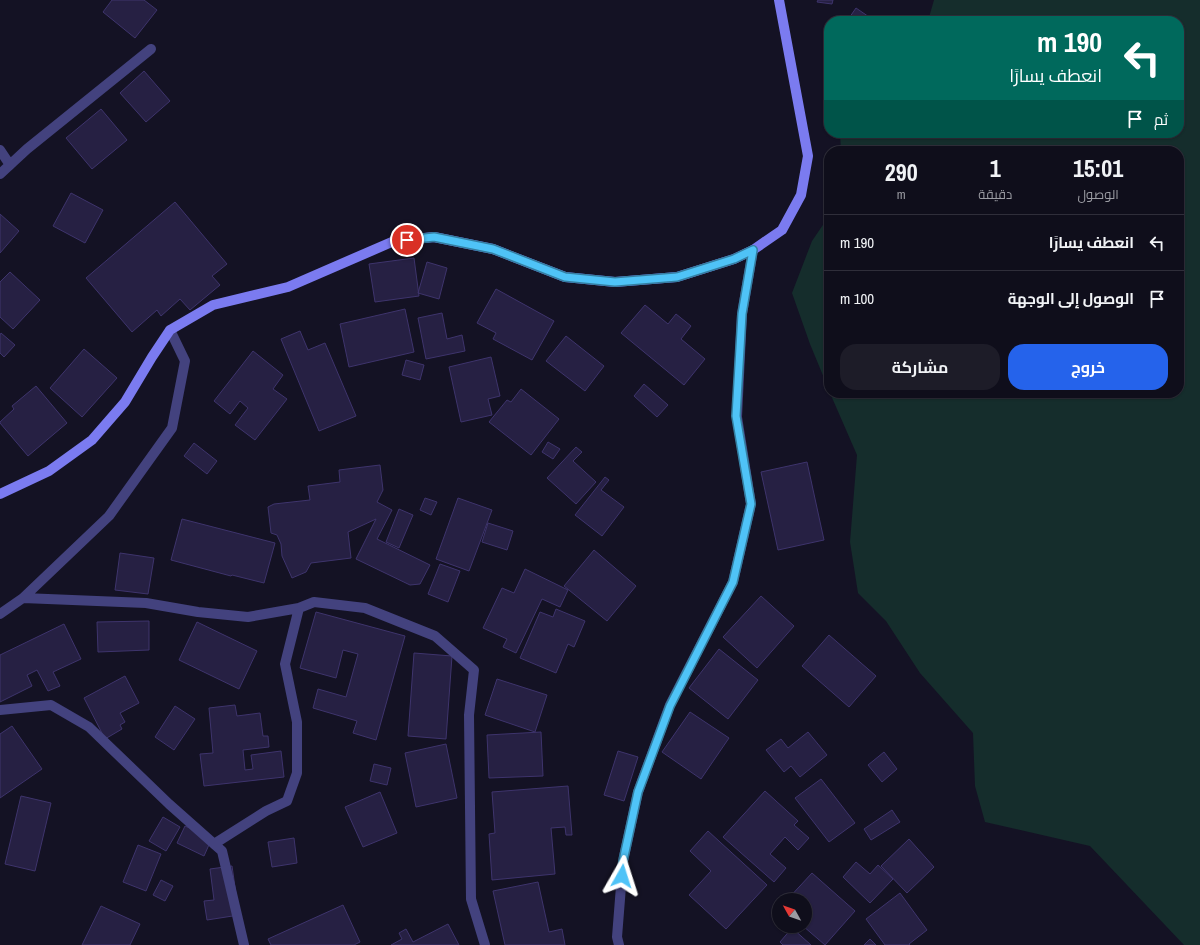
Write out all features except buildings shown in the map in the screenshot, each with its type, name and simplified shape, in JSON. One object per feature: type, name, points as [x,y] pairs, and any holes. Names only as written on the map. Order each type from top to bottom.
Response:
[{"type":"main road","points":[[0,494],[49,471],[92,440],[125,402],[170,330],[214,305],[288,287],[394,241],[434,237],[493,249],[565,277],[615,282],[677,277],[734,259],[753,250],[782,230],[801,195],[808,156],[779,0]]},
{"type":"street","points":[[0,174],[27,149],[151,49]]},
{"type":"street","points":[[0,150],[10,165]]},
{"type":"street","points":[[619,945],[617,937],[623,861],[638,792],[670,706],[733,582],[751,504],[736,416],[742,314],[753,250]]},
{"type":"street","points":[[0,614],[23,598],[110,516],[172,428],[185,361],[170,330]]},
{"type":"street","points":[[23,598],[146,602],[198,612],[248,617],[299,608],[314,602],[365,608],[435,636],[474,670],[469,722],[472,899],[485,945]]},
{"type":"street","points":[[214,844],[266,811],[287,801],[297,773],[297,722],[285,664],[299,608]]},
{"type":"street","points":[[0,710],[51,705],[89,727],[169,804],[222,851],[244,945]]},
{"type":"green space","points":[[934,0],[1200,0],[1200,945],[1184,945],[1090,846],[985,822],[975,786],[973,733],[920,673],[886,621],[858,593],[850,542],[857,455],[832,398],[1184,398],[1184,146],[841,146],[840,138],[1184,138],[1184,16],[929,16]]},
{"type":"green space","points":[[824,223],[824,378],[792,293],[812,241]]},
{"type":"route","points":[[407,240],[434,237],[493,249],[565,277],[615,282],[677,277],[734,259],[753,250],[742,314],[736,416],[751,504],[733,582],[670,706],[638,792],[623,861],[622,876]]}]
